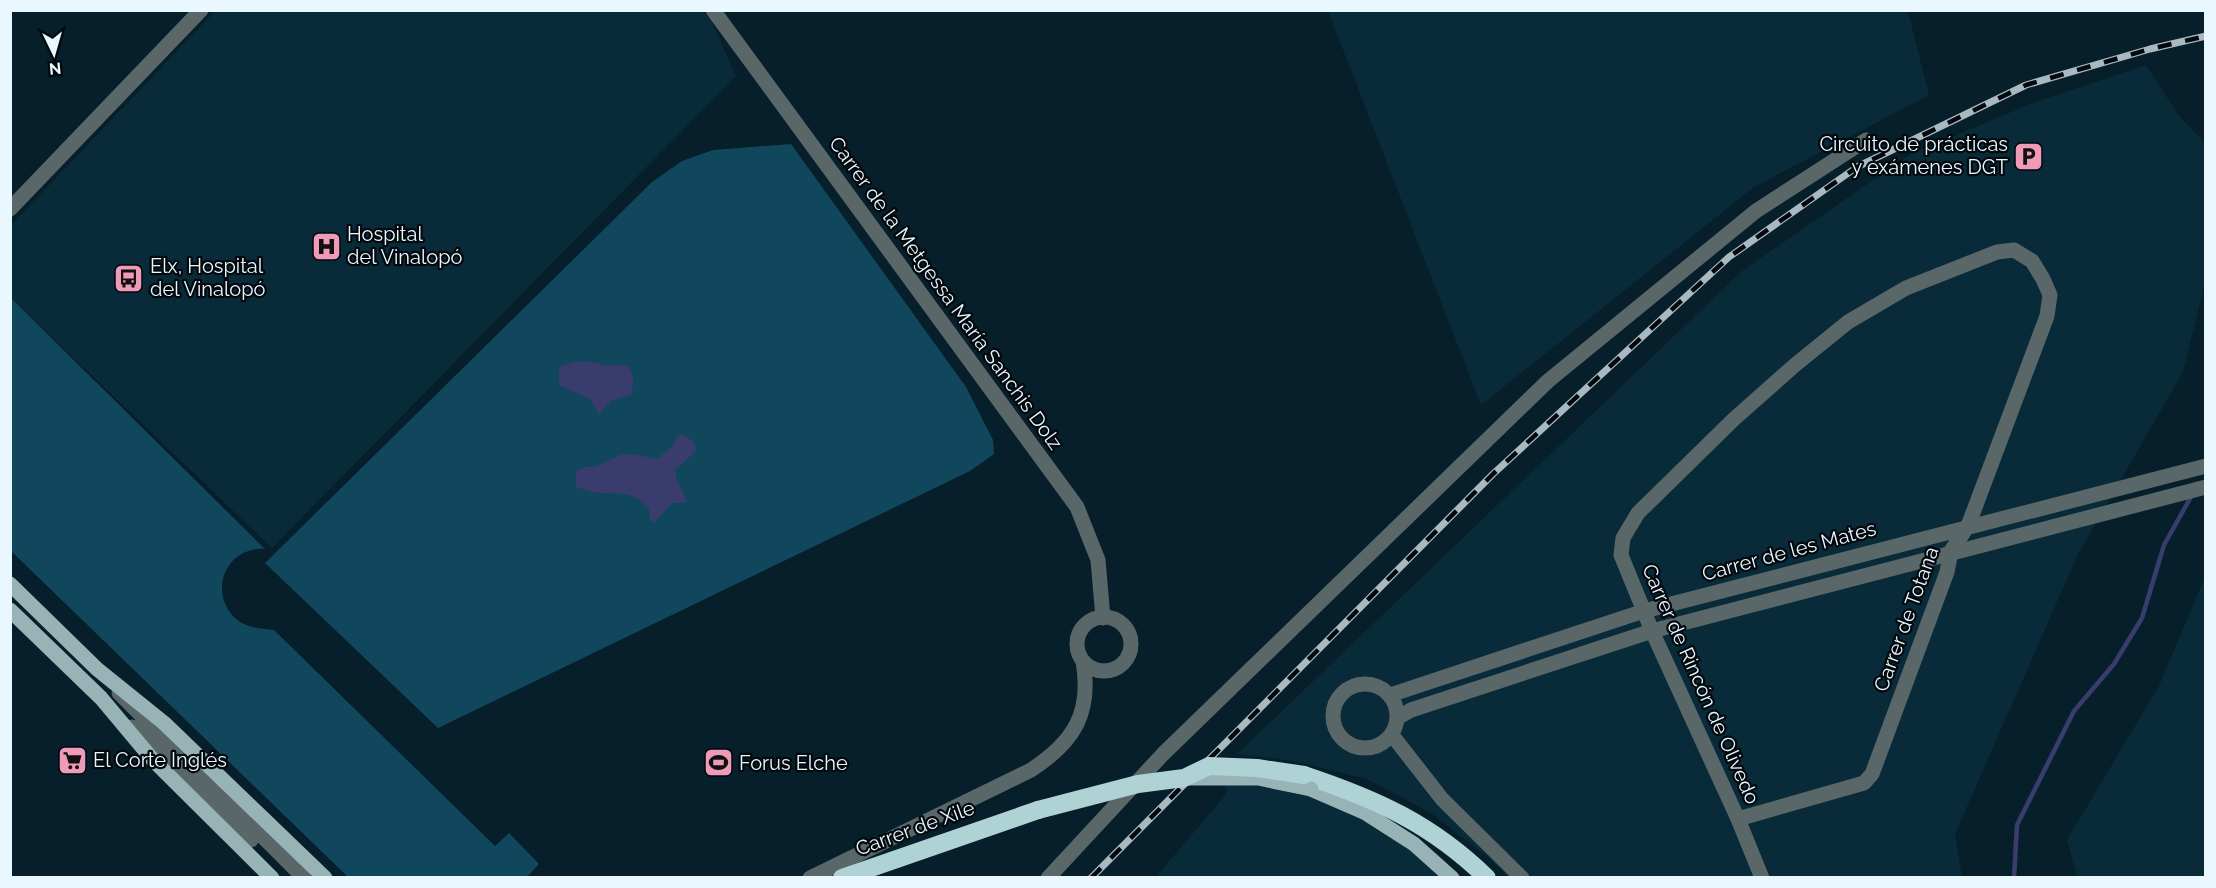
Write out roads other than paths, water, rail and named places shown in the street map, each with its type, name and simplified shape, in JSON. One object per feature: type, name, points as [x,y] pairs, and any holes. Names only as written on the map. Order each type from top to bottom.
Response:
[{"type":"highway","name":"Carrer de Xile","points":[[842,878],[1003,820],[1119,788],[1184,778],[1209,766],[1257,768],[1355,792],[1410,818],[1468,860],[1487,878]]},
{"type":"main road","points":[[10,584],[97,669],[164,723],[326,878]]},
{"type":"main road","points":[[12,615],[101,698],[153,760],[272,878]]},
{"type":"main road","points":[[1308,782],[1364,812],[1414,844],[1452,878]]},
{"type":"street","points":[[10,209],[201,10]]},
{"type":"street","name":"Carrer de la Metgessa María Sanchis Dolz","points":[[713,10],[1077,507],[1098,560],[1102,618]]},
{"type":"street","points":[[1048,878],[1163,754],[1548,381],[1756,211],[1866,140]]},
{"type":"street","name":"Carrer de Rincón de Olivedo","points":[[1762,878],[1738,819],[1652,631],[1622,555],[1623,537],[1638,513],[1734,419],[1848,322],[1906,288],[1996,252],[2014,250],[2032,261],[2043,279]]},
{"type":"street","name":"Carrer de Totana","points":[[1738,819],[1864,783],[1872,774],[1947,572],[1951,551],[1968,526],[2047,316],[2050,296],[2043,279]]},
{"type":"street","name":"Carrer de les Mates","points":[[1390,695],[1644,611],[2205,466]]},
{"type":"street","points":[[1397,718],[1411,710],[1652,631],[2205,486]]},
{"type":"street","points":[[810,878],[1031,770],[1054,755],[1074,730],[1085,707],[1087,686],[1077,643],[1079,634],[1091,621],[1102,618],[1118,621],[1125,627],[1130,635],[1129,654],[1116,669],[1098,670],[1083,661]]},
{"type":"street","points":[[97,669],[153,730],[304,878]]},
{"type":"street","points":[[1359,684],[1373,684],[1390,695],[1395,703],[1397,718],[1392,735],[1380,745],[1364,748],[1346,742],[1334,724],[1333,710],[1338,698],[1346,689],[1359,684]]},
{"type":"street","points":[[101,698],[291,878]]},
{"type":"street","points":[[1392,735],[1442,799],[1522,878]]},
{"type":"waterway","points":[[2014,878],[2017,825],[2074,711],[2114,664],[2142,618],[2164,545],[2192,495]]},
{"type":"railway","points":[[1091,878],[1493,474],[1729,257],[1857,167],[2026,85],[2150,49],[2206,36]]},
{"type":"place","name":"Circuito de prácticas y exámenes DGT","points":[[2029,156]]},
{"type":"place","name":"Hospital del Vinalopó","points":[[326,246]]},
{"type":"place","name":"Elx, Hospital del Vinalopó","points":[[129,278]]},
{"type":"place","name":"El Corte Inglés","points":[[72,760]]},
{"type":"place","name":"Forus Elche","points":[[718,763]]}]
